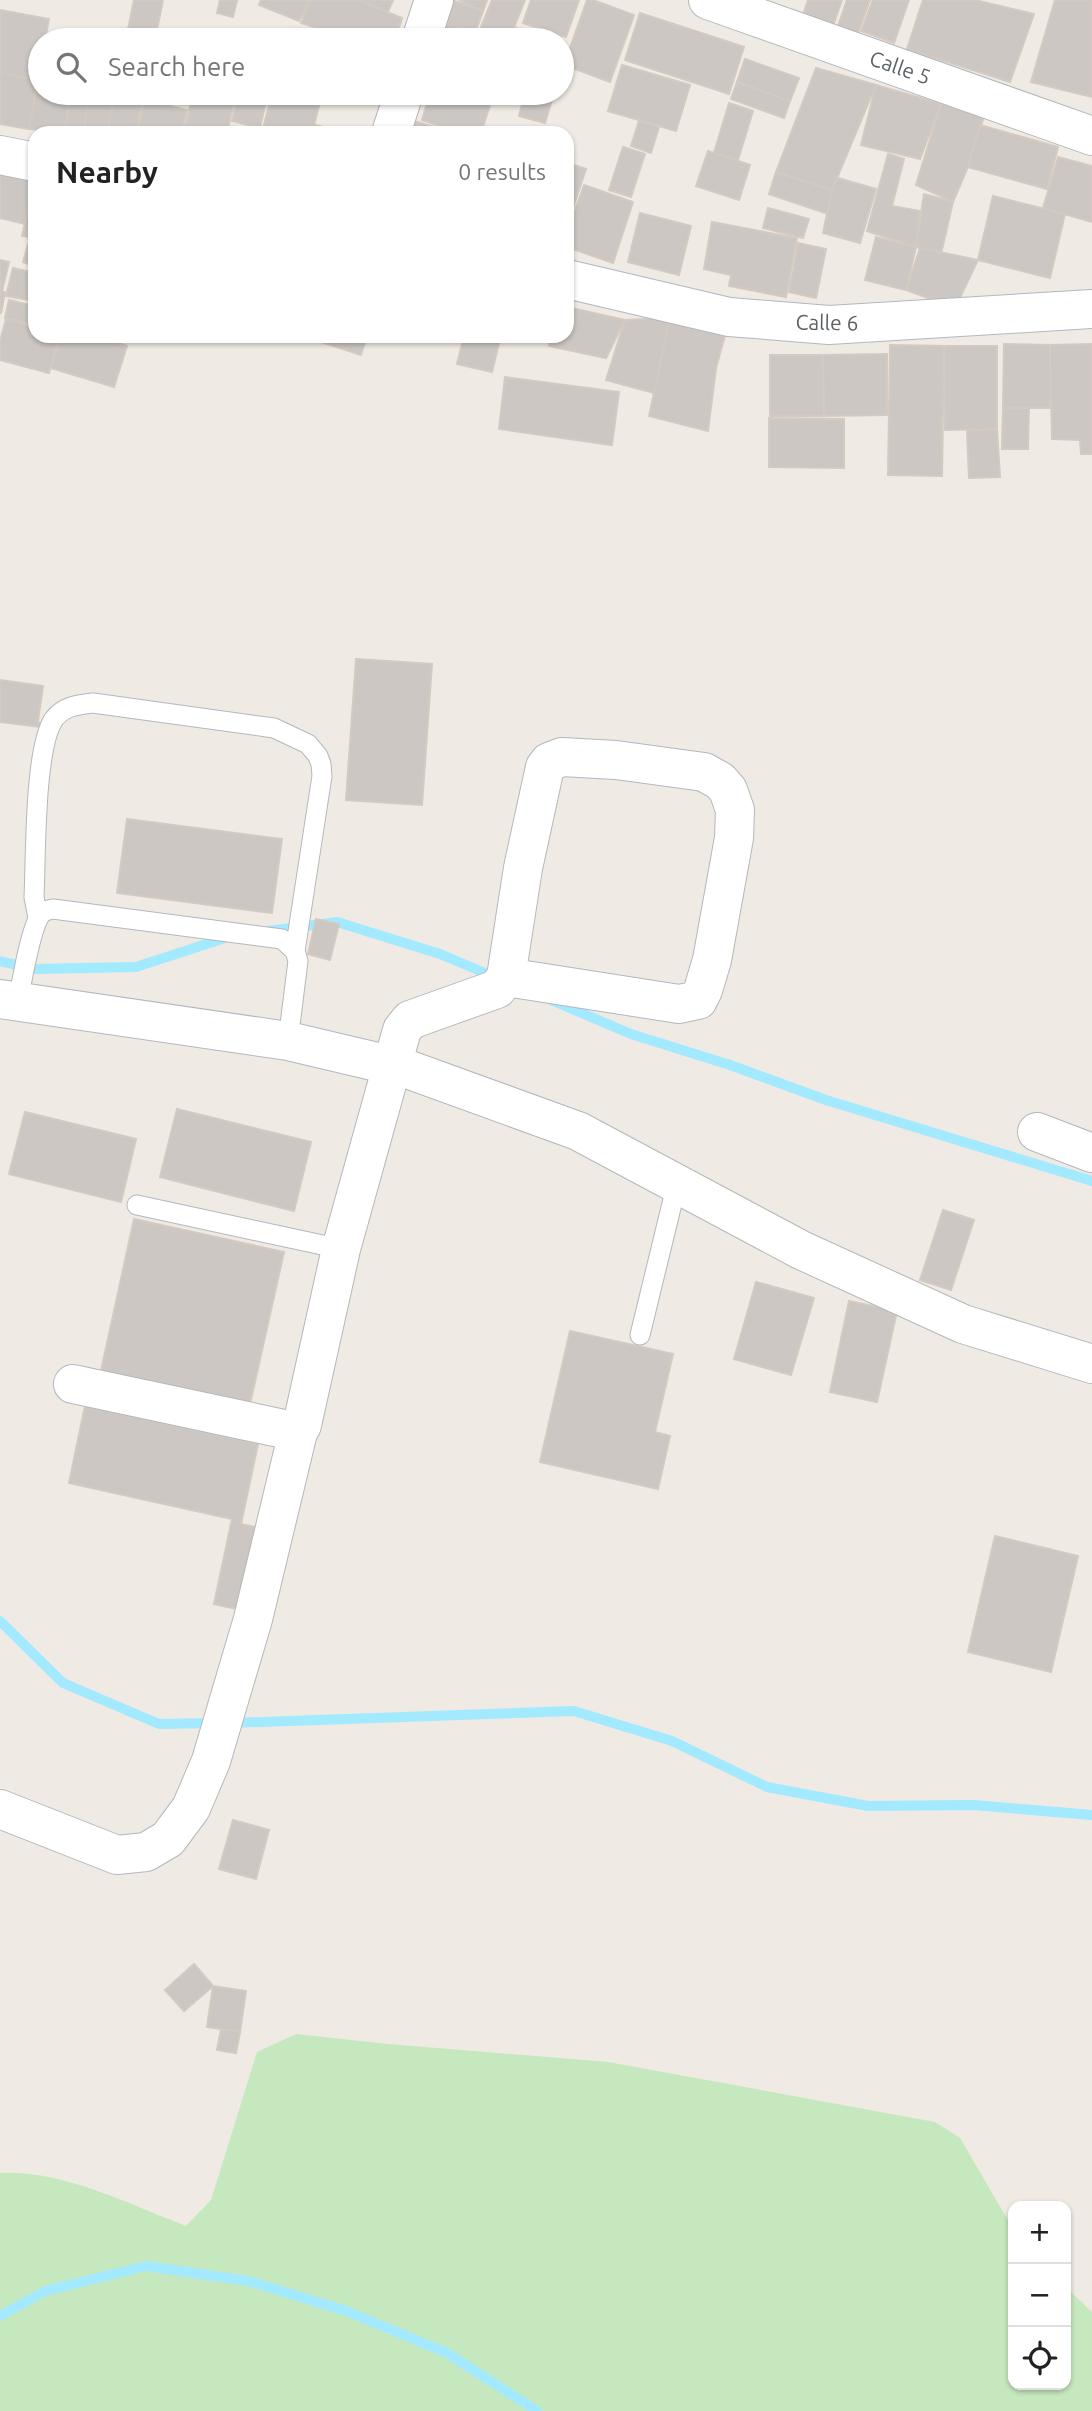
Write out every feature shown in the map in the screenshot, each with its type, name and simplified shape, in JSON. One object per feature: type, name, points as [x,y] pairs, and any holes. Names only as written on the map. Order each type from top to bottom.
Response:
[{"type":"street","points":[[425,28],[434,0]]},
{"type":"street","name":"Calle 5","points":[[708,0],[1092,136]]},
{"type":"street","points":[[393,126],[400,105]]},
{"type":"street","points":[[0,155],[28,161]]},
{"type":"street","name":"Calle 6","points":[[574,281],[729,317],[829,325],[1092,309]]},
{"type":"street","points":[[0,1809],[117,1855],[146,1852],[168,1839],[191,1808],[211,1761],[253,1619],[302,1424],[341,1249],[402,1030],[410,1020],[496,989],[506,977],[523,868],[542,772],[549,762],[562,757],[616,760],[704,772],[720,781],[728,790],[735,810],[734,838],[712,960],[698,1000],[679,1004],[506,977]]},
{"type":"street","points":[[9,1000],[288,1041],[407,1069],[578,1131],[801,1250],[963,1324],[1092,1364]]},
{"type":"street","points":[[1037,1132],[1092,1153]]},
{"type":"street","points":[[73,1384],[298,1432]]},
{"type":"lane","points":[[38,918],[34,897],[41,760],[46,737],[53,721],[61,712],[73,705],[93,703],[274,728],[308,744],[318,756],[322,776],[295,951],[298,961],[288,1041]]},
{"type":"lane","points":[[9,1000],[34,926],[43,912],[52,909],[282,939],[295,951]]},
{"type":"lane","points":[[640,1335],[677,1183]]},
{"type":"lane","points":[[137,1205],[341,1249]]},
{"type":"green space","points":[[296,2034],[608,2062],[935,2122],[960,2138],[1008,2220],[1008,2390],[1071,2390],[1071,2292],[1092,2312],[1092,2411],[0,2411],[0,2173],[47,2177],[71,2183],[186,2226],[211,2200],[257,2052]]},
{"type":"building","points":[[134,0],[163,0],[157,28],[128,28]]},
{"type":"building","points":[[220,0],[237,0],[233,17],[217,13]]},
{"type":"building","points":[[261,0],[310,0],[299,21],[259,5]]},
{"type":"building","points":[[310,0],[358,0],[402,18],[399,28],[316,28],[301,23]]},
{"type":"building","points":[[358,0],[393,0],[388,12]]},
{"type":"building","points":[[452,0],[483,11],[477,28],[445,28]]},
{"type":"building","points":[[459,0],[487,0],[483,11]]},
{"type":"building","points":[[492,0],[525,0],[514,28],[481,28]]},
{"type":"building","points":[[531,0],[579,0],[569,28],[538,28],[523,23]]},
{"type":"building","points":[[587,0],[634,15],[610,82],[574,69],[574,37]]},
{"type":"building","points":[[808,0],[842,0],[833,26],[803,15]]},
{"type":"building","points":[[847,0],[870,0],[858,33],[838,26]]},
{"type":"building","points":[[873,0],[909,0],[894,43],[861,31]]},
{"type":"building","points":[[923,0],[975,0],[1034,14],[1010,82],[907,49]]},
{"type":"building","points":[[1055,0],[1092,0],[1092,97],[1031,82]]},
{"type":"building","points":[[0,10],[49,19],[47,28],[28,28],[28,78],[0,73]]},
{"type":"building","points":[[640,13],[744,47],[729,94],[625,60]]},
{"type":"building","points":[[745,59],[799,78],[790,101],[737,82]]},
{"type":"building","points":[[622,65],[690,85],[676,131],[608,111]]},
{"type":"building","points":[[816,68],[876,85],[832,190],[776,172]]},
{"type":"building","points":[[0,73],[28,78],[28,105],[33,105],[28,129],[0,124]]},
{"type":"building","points":[[737,82],[790,101],[784,118],[731,99]]},
{"type":"building","points":[[876,85],[941,104],[920,159],[861,145]]},
{"type":"building","points":[[729,103],[753,111],[738,160],[714,153]]},
{"type":"building","points":[[941,104],[984,116],[968,167],[953,202],[916,185]]},
{"type":"building","points":[[33,105],[70,105],[65,126],[30,126]]},
{"type":"building","points":[[70,105],[88,105],[84,126],[65,126]]},
{"type":"building","points":[[88,105],[113,105],[108,126],[84,126]]},
{"type":"building","points":[[113,105],[142,105],[137,126],[108,126]]},
{"type":"building","points":[[144,105],[166,105],[187,110],[184,126],[139,126]]},
{"type":"building","points":[[190,105],[233,105],[229,126],[186,126]]},
{"type":"building","points":[[235,105],[265,105],[260,126],[232,121]]},
{"type":"building","points":[[269,105],[319,105],[314,126],[264,126]]},
{"type":"building","points":[[426,105],[490,105],[483,126],[440,126],[422,120]]},
{"type":"building","points":[[522,105],[550,105],[545,123],[519,116]]},
{"type":"building","points":[[414,121],[431,126],[412,126]]},
{"type":"building","points":[[639,121],[659,127],[651,153],[631,146]]},
{"type":"building","points":[[980,125],[1058,147],[1047,189],[968,167]]},
{"type":"building","points":[[623,147],[645,154],[631,197],[609,190]]},
{"type":"building","points":[[708,151],[750,165],[739,200],[696,186]]},
{"type":"building","points":[[888,154],[904,159],[892,206],[920,211],[916,247],[867,231]]},
{"type":"building","points":[[1058,157],[1092,166],[1092,222],[1043,208]]},
{"type":"building","points":[[0,162],[28,176],[28,211],[25,224],[0,218]]},
{"type":"building","points":[[574,165],[586,169],[574,205]]},
{"type":"building","points":[[776,172],[832,190],[828,214],[769,194]]},
{"type":"building","points":[[838,178],[876,189],[860,243],[823,233],[832,190]]},
{"type":"building","points":[[584,185],[633,202],[613,263],[574,249],[574,214]]},
{"type":"building","points":[[924,194],[953,202],[941,254],[916,247]]},
{"type":"building","points":[[993,196],[1065,214],[1050,278],[978,260]]},
{"type":"building","points":[[768,208],[809,219],[803,238],[763,228]]},
{"type":"building","points":[[28,210],[28,237],[22,236]]},
{"type":"building","points":[[640,213],[691,226],[679,275],[628,262]]},
{"type":"building","points":[[712,222],[797,238],[786,297],[729,286],[731,275],[704,269]]},
{"type":"building","points":[[876,237],[916,247],[906,290],[865,280]]},
{"type":"building","points":[[798,243],[826,249],[816,298],[789,292]]},
{"type":"building","points":[[28,245],[28,264],[23,262]]},
{"type":"building","points":[[920,248],[978,260],[955,308],[906,290]]},
{"type":"building","points":[[0,260],[9,262],[2,291],[0,291]]},
{"type":"building","points":[[13,268],[28,271],[28,300],[6,296]]},
{"type":"building","points":[[0,291],[5,292],[1,313],[0,313]]},
{"type":"building","points":[[9,300],[28,305],[28,323],[5,318]]},
{"type":"building","points":[[574,309],[625,320],[606,358],[549,346],[550,343],[574,343]]},
{"type":"building","points":[[670,318],[654,393],[606,380],[625,320]]},
{"type":"building","points":[[670,318],[726,332],[716,368],[708,431],[649,416]]},
{"type":"building","points":[[6,319],[28,325],[28,343],[57,343],[49,373],[0,360],[0,342]]},
{"type":"building","points":[[59,343],[117,343],[127,346],[114,387],[51,368]]},
{"type":"building","points":[[324,343],[365,343],[361,355]]},
{"type":"building","points":[[462,343],[499,343],[492,372],[457,364]]},
{"type":"building","points":[[1004,344],[1050,345],[1050,408],[1003,408]]},
{"type":"building","points":[[1092,344],[1092,454],[1081,454],[1080,440],[1052,439],[1050,345]]},
{"type":"building","points":[[890,345],[944,346],[942,476],[888,475]]},
{"type":"building","points":[[944,346],[997,346],[997,429],[945,430]]},
{"type":"building","points":[[887,354],[887,415],[824,416],[823,355]]},
{"type":"building","points":[[770,355],[823,355],[824,416],[770,416]]},
{"type":"building","points":[[505,377],[619,392],[612,445],[499,429]]},
{"type":"building","points":[[1003,408],[1029,408],[1028,449],[1002,449]]},
{"type":"building","points":[[769,418],[844,419],[844,468],[769,467]]},
{"type":"building","points":[[997,429],[1000,477],[969,478],[967,431]]},
{"type":"building","points":[[356,659],[432,664],[422,805],[346,800]]},
{"type":"building","points":[[0,680],[43,686],[38,721],[41,727],[0,722]]},
{"type":"building","points":[[127,819],[282,839],[272,913],[117,893]]},
{"type":"building","points":[[316,919],[339,924],[330,960],[308,954]]},
{"type":"building","points":[[177,1109],[311,1142],[294,1211],[160,1177]]},
{"type":"building","points":[[25,1112],[136,1139],[121,1202],[9,1174]]},
{"type":"building","points":[[943,1210],[974,1220],[951,1290],[920,1280]]},
{"type":"building","points":[[134,1219],[284,1252],[250,1404],[101,1371]]},
{"type":"building","points":[[756,1282],[814,1298],[791,1375],[734,1359]]},
{"type":"building","points":[[849,1301],[897,1311],[877,1402],[830,1392]]},
{"type":"building","points":[[570,1331],[673,1354],[655,1432],[670,1436],[658,1489],[540,1462]]},
{"type":"building","points":[[85,1406],[258,1444],[241,1524],[290,1535],[272,1617],[214,1604],[232,1519],[69,1483]]},
{"type":"building","points":[[995,1536],[1078,1556],[1051,1672],[968,1652]]},
{"type":"building","points":[[233,1820],[269,1830],[256,1879],[219,1869]]},
{"type":"building","points":[[194,1964],[213,1986],[184,2011],[165,1990]]},
{"type":"building","points":[[213,1986],[246,1991],[240,2032],[207,2027]]},
{"type":"building","points":[[221,2029],[240,2032],[236,2053],[217,2050]]},
{"type":"waterway","points":[[268,931],[337,922],[440,954],[497,978]]},
{"type":"waterway","points":[[0,961],[35,969],[136,967],[231,936]]},
{"type":"waterway","points":[[551,1000],[631,1034],[730,1065],[826,1100],[1092,1181]]},
{"type":"waterway","points":[[0,1621],[63,1683],[159,1724],[214,1723]]},
{"type":"waterway","points":[[230,1723],[574,1711],[672,1741],[767,1787],[868,1806],[973,1805],[1092,1815]]},
{"type":"waterway","points":[[0,2316],[45,2291],[146,2266],[248,2281],[346,2311],[447,2353],[537,2411]]}]
